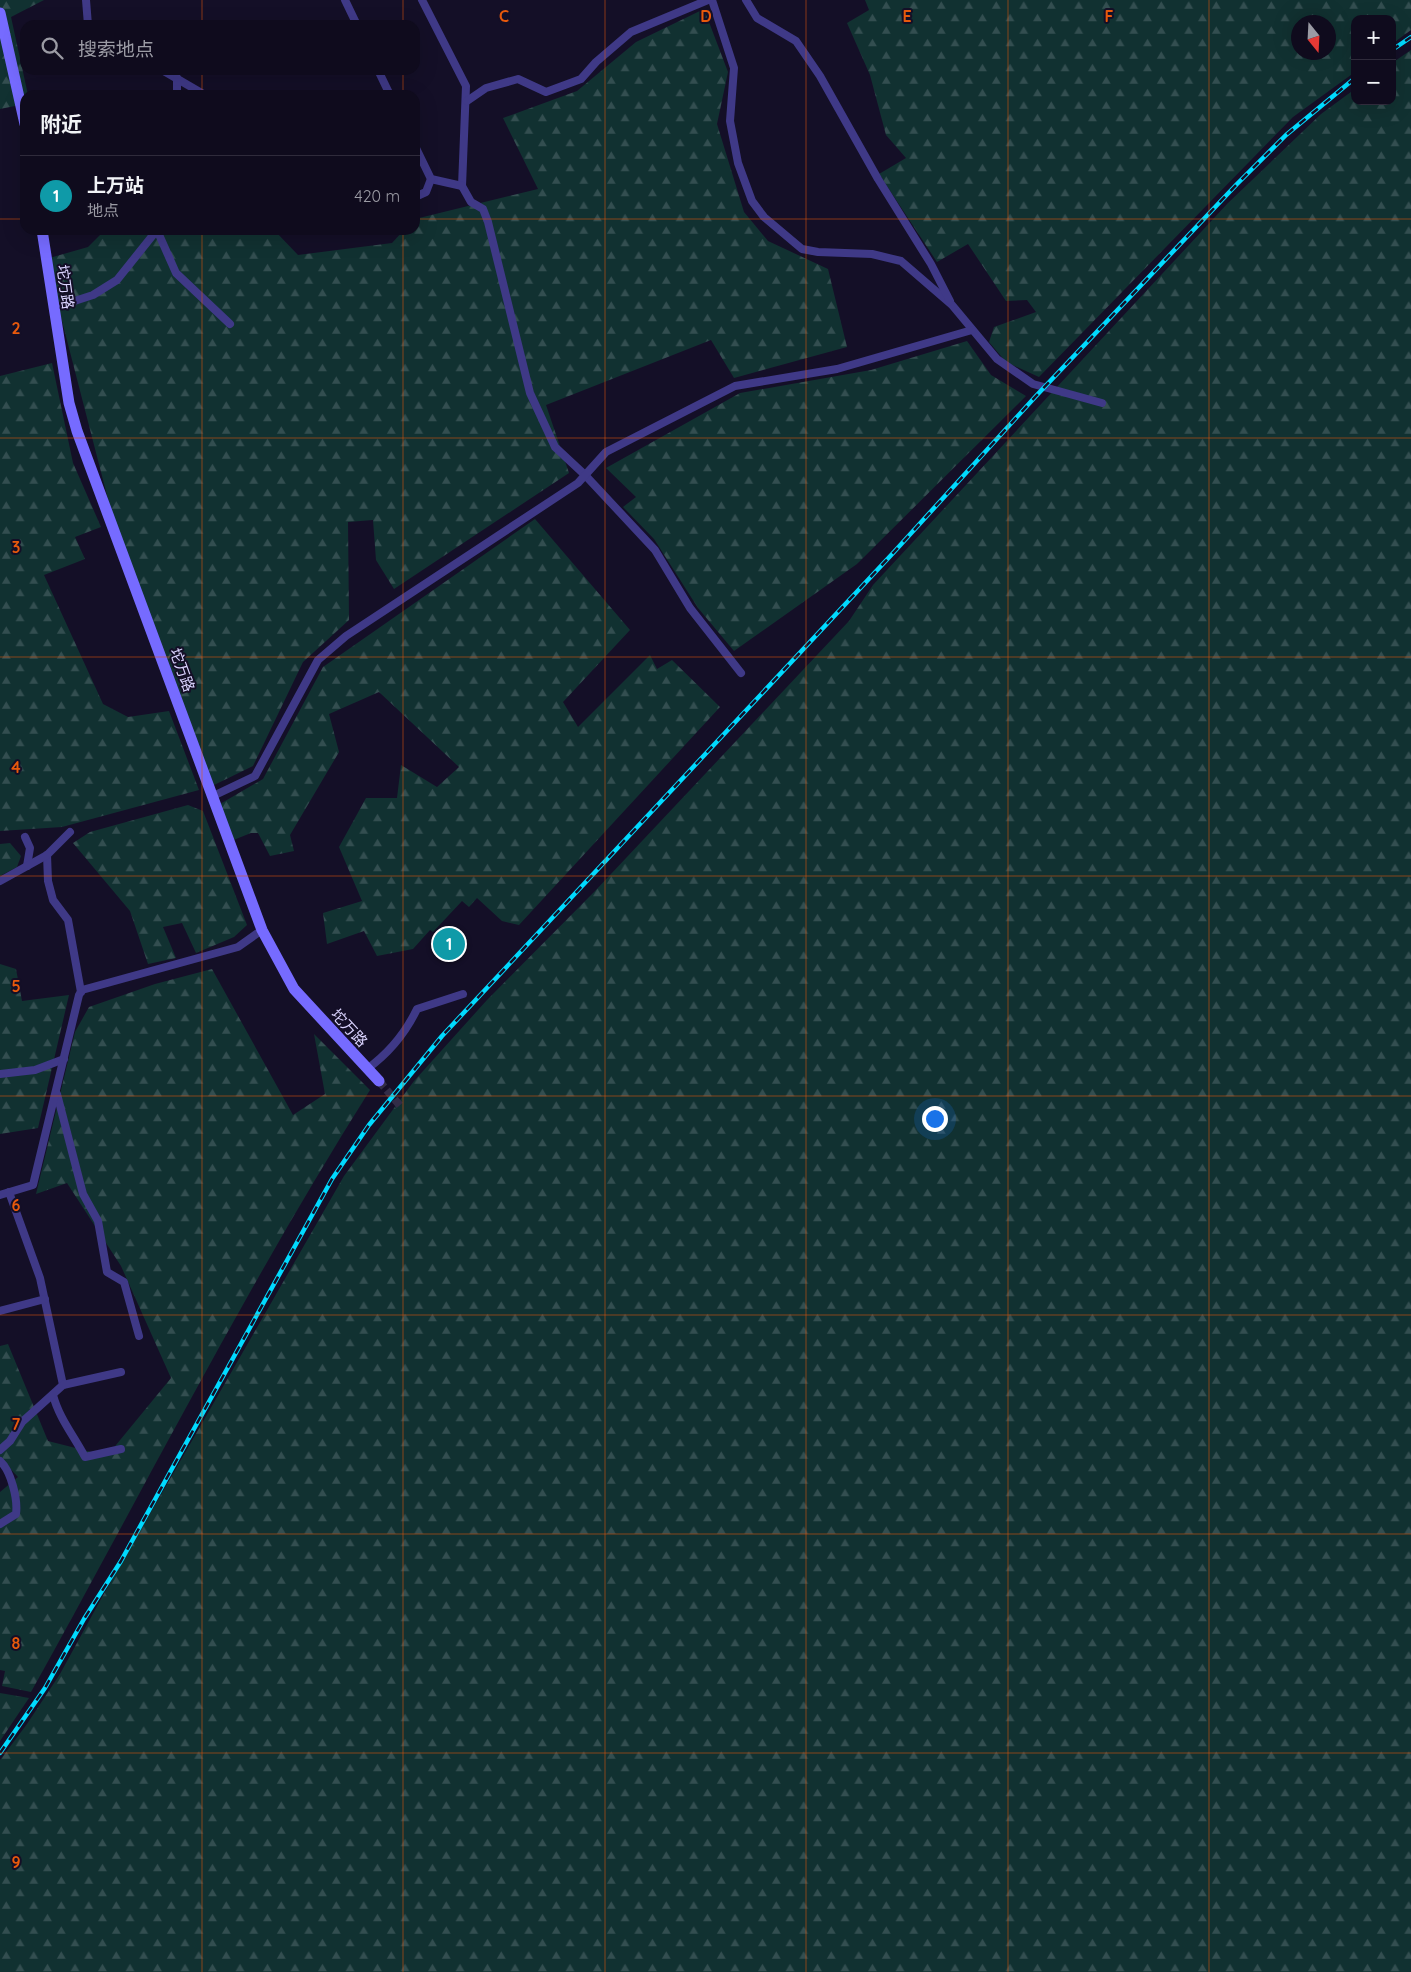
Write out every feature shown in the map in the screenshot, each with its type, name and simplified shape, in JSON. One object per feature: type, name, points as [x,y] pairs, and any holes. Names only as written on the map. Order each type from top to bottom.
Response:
[{"type":"main road","points":[[0,13],[20,102]]},
{"type":"main road","name":"坨万路","points":[[43,235],[69,403],[83,449],[262,930],[294,989],[379,1081]]},
{"type":"street","points":[[86,0],[88,20]]},
{"type":"street","points":[[345,0],[355,20]]},
{"type":"street","points":[[422,0],[466,86],[467,101],[462,186],[471,202],[483,209],[488,222],[530,393],[555,447],[585,475],[655,550],[690,608],[741,673]]},
{"type":"street","points":[[467,101],[486,88],[518,79],[546,92],[581,79],[596,62],[631,32],[710,0],[734,68],[730,121],[738,163],[752,202],[764,217],[802,249],[818,252],[872,254],[901,261],[952,305],[997,360],[1033,384],[1102,403]]},
{"type":"street","points":[[746,0],[757,18],[796,41],[820,76],[878,179],[931,264],[952,305]]},
{"type":"street","points":[[171,75],[197,90]]},
{"type":"street","points":[[380,75],[388,90]]},
{"type":"street","points":[[177,78],[177,90]]},
{"type":"street","points":[[420,156],[431,178],[426,192],[420,195]]},
{"type":"street","points":[[431,178],[462,186]]},
{"type":"street","points":[[53,308],[93,295],[117,280],[153,235]]},
{"type":"street","points":[[159,235],[176,273],[230,324]]},
{"type":"street","points":[[213,796],[255,776],[318,660],[346,636],[578,483],[606,452],[736,386],[837,369],[972,330]]},
{"type":"street","points":[[0,881],[47,855],[70,832]]},
{"type":"street","points":[[25,837],[30,848],[27,866]]},
{"type":"street","points":[[0,1195],[33,1185],[81,992],[68,920],[53,900],[48,882],[47,855]]},
{"type":"street","points":[[81,992],[238,947],[262,930]]},
{"type":"street","points":[[367,1069],[394,1045],[408,1028],[417,1009],[462,994]]},
{"type":"street","points":[[0,1074],[35,1070],[64,1059]]},
{"type":"street","points":[[56,1092],[83,1194],[98,1221],[107,1272],[124,1282],[139,1336]]},
{"type":"street","points":[[9,1192],[40,1278],[63,1385]]},
{"type":"street","points":[[0,1311],[45,1299]]},
{"type":"street","points":[[0,1450],[10,1441],[22,1422],[63,1385],[121,1372]]},
{"type":"street","points":[[53,1395],[57,1413],[71,1431],[85,1457],[121,1449]]},
{"type":"street","points":[[0,1461],[13,1488],[17,1507],[16,1514],[0,1524]]},
{"type":"green space","points":[[0,0],[44,0],[11,17],[20,58],[20,75],[24,75],[27,90],[20,90],[20,105],[0,109]]},
{"type":"green space","points":[[865,0],[1411,0],[1411,30],[1396,41],[1396,15],[1351,15],[1351,75],[1293,117],[1039,377],[1006,362],[989,342],[994,327],[1036,312],[1027,300],[1006,301],[968,244],[937,262],[879,174],[906,158],[886,135],[870,75],[847,23],[869,10]]},
{"type":"green space","points":[[704,9],[728,72],[717,124],[744,212],[768,241],[828,269],[847,347],[734,378],[711,340],[546,405],[569,473],[394,589],[376,560],[373,520],[348,522],[349,620],[303,662],[253,766],[212,786],[109,503],[46,259],[88,247],[100,235],[279,235],[298,255],[392,243],[399,235],[420,235],[420,218],[538,189],[503,118],[577,91],[636,42]]},
{"type":"green space","points":[[1411,50],[1411,1972],[0,1972],[0,1760],[27,1724],[60,1674],[101,1599],[344,1176],[414,1081],[487,1000],[595,891],[849,621],[873,585],[1228,203],[1321,114],[1351,92],[1351,105],[1396,105],[1396,60]]},
{"type":"green space","points":[[967,341],[991,375],[1026,396],[857,564],[734,651],[698,608],[654,539],[623,507],[636,497],[606,468],[740,393],[871,370]]},
{"type":"green space","points":[[52,363],[73,463],[101,527],[75,537],[85,559],[44,575],[103,704],[128,717],[169,711],[199,790],[62,827],[0,831],[0,376]]},
{"type":"green space","points":[[535,519],[630,630],[563,702],[578,727],[650,655],[657,669],[672,660],[720,707],[519,925],[502,921],[477,898],[469,907],[462,901],[433,932],[430,930],[413,949],[377,956],[364,931],[327,944],[323,913],[362,901],[339,847],[366,798],[397,798],[401,765],[437,787],[459,767],[379,692],[329,714],[339,752],[290,835],[294,851],[270,856],[258,833],[251,833],[231,841],[220,804],[263,779],[323,667]]},
{"type":"green space","points":[[188,805],[203,811],[247,925],[234,937],[196,953],[182,923],[163,927],[176,958],[148,964],[130,911],[73,843],[90,832]]},
{"type":"green space","points":[[10,843],[21,856],[17,867],[0,876],[0,844]]},
{"type":"green space","points":[[0,964],[16,969],[22,1001],[69,995],[38,1128],[0,1134]]},
{"type":"green space","points":[[212,969],[293,1115],[325,1094],[314,1034],[370,1090],[238,1313],[31,1692],[2,1686],[5,1671],[0,1670],[0,1492],[18,1477],[0,1458],[0,1346],[8,1344],[48,1441],[107,1456],[171,1378],[121,1266],[67,1183],[36,1194],[75,1032],[89,1007],[155,984]]},
{"type":"green space","points":[[0,1693],[29,1698],[0,1741]]},
{"type":"tunnel","points":[[379,1081],[402,1108]]},
{"type":"railway","points":[[1396,47],[1411,37]]},
{"type":"railway","points":[[0,1753],[45,1688],[84,1619],[121,1561],[332,1179],[369,1125],[442,1036],[894,552],[1036,396],[1286,135],[1351,81]]},
{"type":"place","name":"上万站","points":[[449,944]]}]
